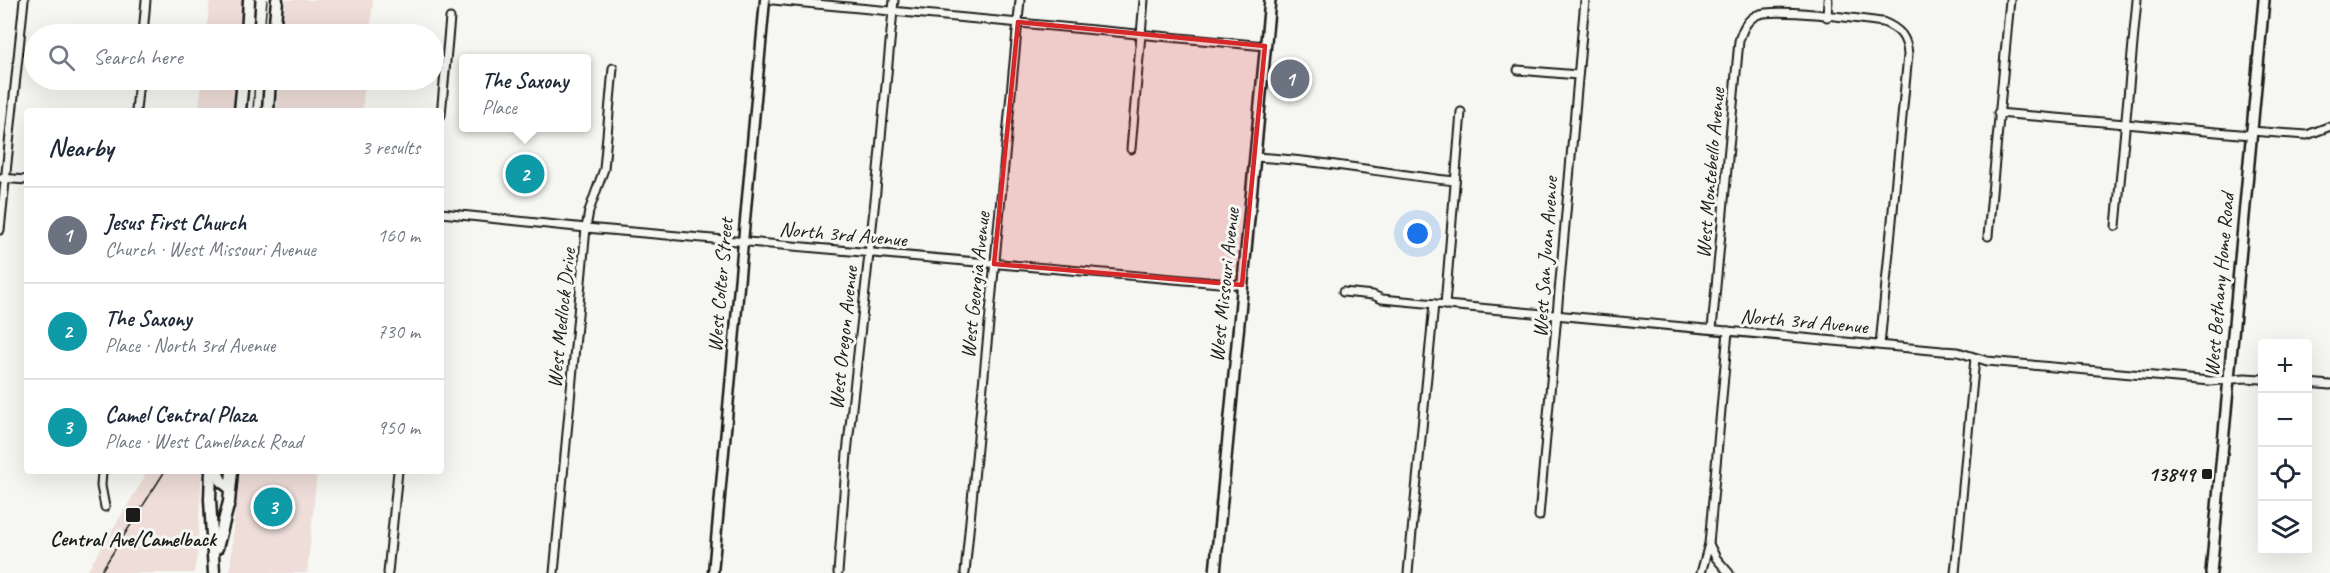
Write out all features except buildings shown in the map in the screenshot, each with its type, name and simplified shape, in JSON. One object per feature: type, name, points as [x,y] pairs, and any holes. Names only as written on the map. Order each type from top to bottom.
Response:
[{"type":"main road","points":[[248,24],[249,0]]},
{"type":"main road","points":[[275,24],[277,0]]},
{"type":"main road","name":"West Missouri Avenue","points":[[1215,573],[1270,0]]},
{"type":"main road","name":"West Bethany Home Road","points":[[2211,573],[2264,0]]},
{"type":"main road","points":[[240,108],[242,90]]},
{"type":"main road","points":[[268,108],[269,90]]},
{"type":"main road","points":[[211,474],[214,573]]},
{"type":"main road","points":[[218,474],[221,481],[230,488]]},
{"type":"main road","points":[[215,557],[229,502],[232,474]]},
{"type":"street","points":[[0,230],[3,178],[24,0]]},
{"type":"street","points":[[144,24],[146,0]]},
{"type":"street","name":"West Colter Street","points":[[713,573],[765,0]]},
{"type":"street","points":[[773,0],[1265,46]]},
{"type":"street","name":"West Oregon Avenue","points":[[838,573],[848,442],[894,0]]},
{"type":"street","name":"West Georgia Avenue","points":[[965,573],[1020,0]]},
{"type":"street","points":[[1131,149],[1144,0]]},
{"type":"street","name":"West San Juan Avenue","points":[[1539,516],[1585,0]]},
{"type":"street","points":[[1828,0],[1827,17],[1883,22],[1893,26],[1906,39],[1908,56],[1880,345]]},
{"type":"street","points":[[1988,236],[2010,0]]},
{"type":"street","points":[[2116,226],[2137,0]]},
{"type":"street","name":"West Montebello Avenue","points":[[1712,329],[1739,41],[1748,21],[1767,13],[1827,17]]},
{"type":"street","points":[[444,83],[450,18]]},
{"type":"street","name":"West Medlock Drive","points":[[554,573],[586,228],[589,211],[604,170],[613,68]]},
{"type":"street","points":[[1518,70],[1578,75]]},
{"type":"street","points":[[136,108],[138,90]]},
{"type":"street","points":[[442,108],[443,90]]},
{"type":"street","points":[[1445,305],[1461,112]]},
{"type":"street","points":[[1998,113],[2251,133],[2307,135],[2328,127]]},
{"type":"street","points":[[1255,157],[1359,167],[1455,181]]},
{"type":"street","points":[[3,178],[24,180]]},
{"type":"street","name":"North 3rd Avenue","points":[[444,213],[586,228],[1242,285]]},
{"type":"street","name":"North 3rd Avenue","points":[[1343,292],[1373,295],[1382,299],[1556,316],[1958,352],[1987,362],[2228,380],[2258,379]]},
{"type":"street","points":[[1408,573],[1434,304]]},
{"type":"street","points":[[1701,573],[1709,543],[1728,331]]},
{"type":"street","points":[[1955,573],[1976,358]]},
{"type":"street","points":[[2312,383],[2330,385]]},
{"type":"street","points":[[102,474],[101,486],[105,507]]},
{"type":"street","points":[[388,573],[398,474]]},
{"type":"street","points":[[1709,543],[1716,558],[1729,573]]},
{"type":"highlighted area","points":[[1018,22],[1265,46],[1242,285],[994,264]]},
{"type":"shaded area","points":[[210,0],[243,0],[241,24],[207,24]]},
{"type":"shaded area","points":[[285,0],[373,0],[371,24],[283,24]]},
{"type":"shaded area","points":[[201,90],[236,90],[234,108],[199,108]]},
{"type":"shaded area","points":[[278,90],[364,90],[362,108],[277,108]]},
{"type":"shaded area","points":[[145,474],[202,474],[194,573],[86,573]]},
{"type":"shaded area","points":[[238,474],[317,474],[307,573],[230,573]]},
{"type":"tram line","points":[[265,24],[267,0]]},
{"type":"tram line","points":[[253,108],[254,90]]},
{"type":"tram line","points":[[100,573],[163,474]]},
{"type":"place","name":"Jesus First Church","points":[[1290,79]]},
{"type":"place","name":"The Saxony","points":[[525,174]]},
{"type":"place","name":"13849","points":[[2207,474]]},
{"type":"place","name":"Camel Central Plaza","points":[[273,507]]},
{"type":"place","name":"Central Ave/Camelback","points":[[133,515]]}]
